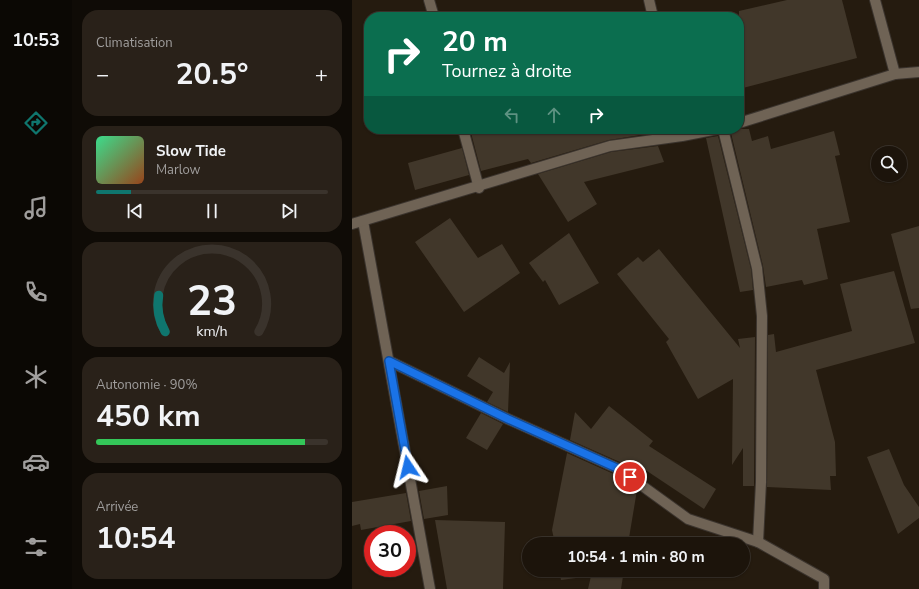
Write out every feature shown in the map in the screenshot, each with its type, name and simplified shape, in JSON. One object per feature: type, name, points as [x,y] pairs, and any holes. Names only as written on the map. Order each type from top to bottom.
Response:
[{"type":"street","points":[[429,0],[433,12]]},
{"type":"street","points":[[649,0],[652,12]]},
{"type":"street","points":[[875,0],[895,74]]},
{"type":"street","points":[[744,121],[895,74],[919,72]]},
{"type":"street","points":[[464,134],[478,188]]},
{"type":"street","points":[[352,224],[478,188],[610,146],[676,134]]},
{"type":"street","points":[[724,134],[756,268],[762,316],[761,482],[758,542]]},
{"type":"street","points":[[363,221],[430,589]]},
{"type":"street","points":[[389,361],[508,419],[619,469],[688,519],[758,542],[824,579],[824,589]]},
{"type":"building","points":[[787,0],[842,0],[857,58],[744,88],[744,12],[739,11]]},
{"type":"building","points":[[744,129],[749,129],[752,141],[768,136],[771,149],[834,131],[840,155],[835,156],[850,222],[817,229],[828,279],[804,285],[802,280],[766,287],[763,266],[731,134],[744,134]]},
{"type":"building","points":[[471,134],[647,134],[609,140],[531,163],[528,159],[481,171]]},
{"type":"building","points":[[718,136],[751,269],[753,290],[740,292],[706,138]]},
{"type":"building","points":[[658,146],[664,162],[584,182],[597,204],[568,222],[538,174],[611,152]]},
{"type":"building","points":[[462,148],[469,175],[415,190],[408,163]]},
{"type":"building","points":[[450,218],[478,258],[502,244],[520,273],[464,312],[415,242]]},
{"type":"building","points":[[919,226],[919,308],[911,309],[891,234]]},
{"type":"building","points":[[569,233],[599,283],[559,305],[545,280],[543,282],[529,263]]},
{"type":"building","points":[[659,249],[740,348],[738,339],[755,337],[754,486],[743,486],[743,448],[732,465],[733,379],[698,399],[666,342],[669,339],[617,274],[638,257],[643,262]]},
{"type":"building","points":[[894,271],[915,343],[816,370],[835,442],[836,476],[830,476],[831,490],[767,487],[768,335],[774,334],[776,352],[852,331],[840,284]]},
{"type":"building","points":[[479,357],[504,373],[510,362],[508,412],[487,402],[493,392],[467,376]]},
{"type":"building","points":[[609,406],[653,441],[649,446],[716,489],[704,509],[641,467],[640,476],[622,463],[570,440],[575,412],[591,429]]},
{"type":"building","points":[[481,413],[503,424],[487,450],[466,438]]},
{"type":"building","points":[[889,449],[904,485],[919,507],[919,518],[898,534],[867,457]]},
{"type":"building","points":[[567,453],[616,475],[637,490],[629,537],[554,537],[552,530]]},
{"type":"building","points":[[447,486],[448,515],[424,519],[419,491]]},
{"type":"building","points":[[406,493],[411,521],[389,525],[364,525],[364,529],[361,530],[360,524],[352,526],[352,502]]},
{"type":"building","points":[[435,520],[505,522],[503,589],[447,589]]},
{"type":"building","points":[[560,577],[584,577],[561,580]]},
{"type":"building","points":[[591,577],[623,577],[621,589],[588,589]]},
{"type":"route","points":[[408,467],[389,361],[508,419],[619,469],[630,477]]}]
